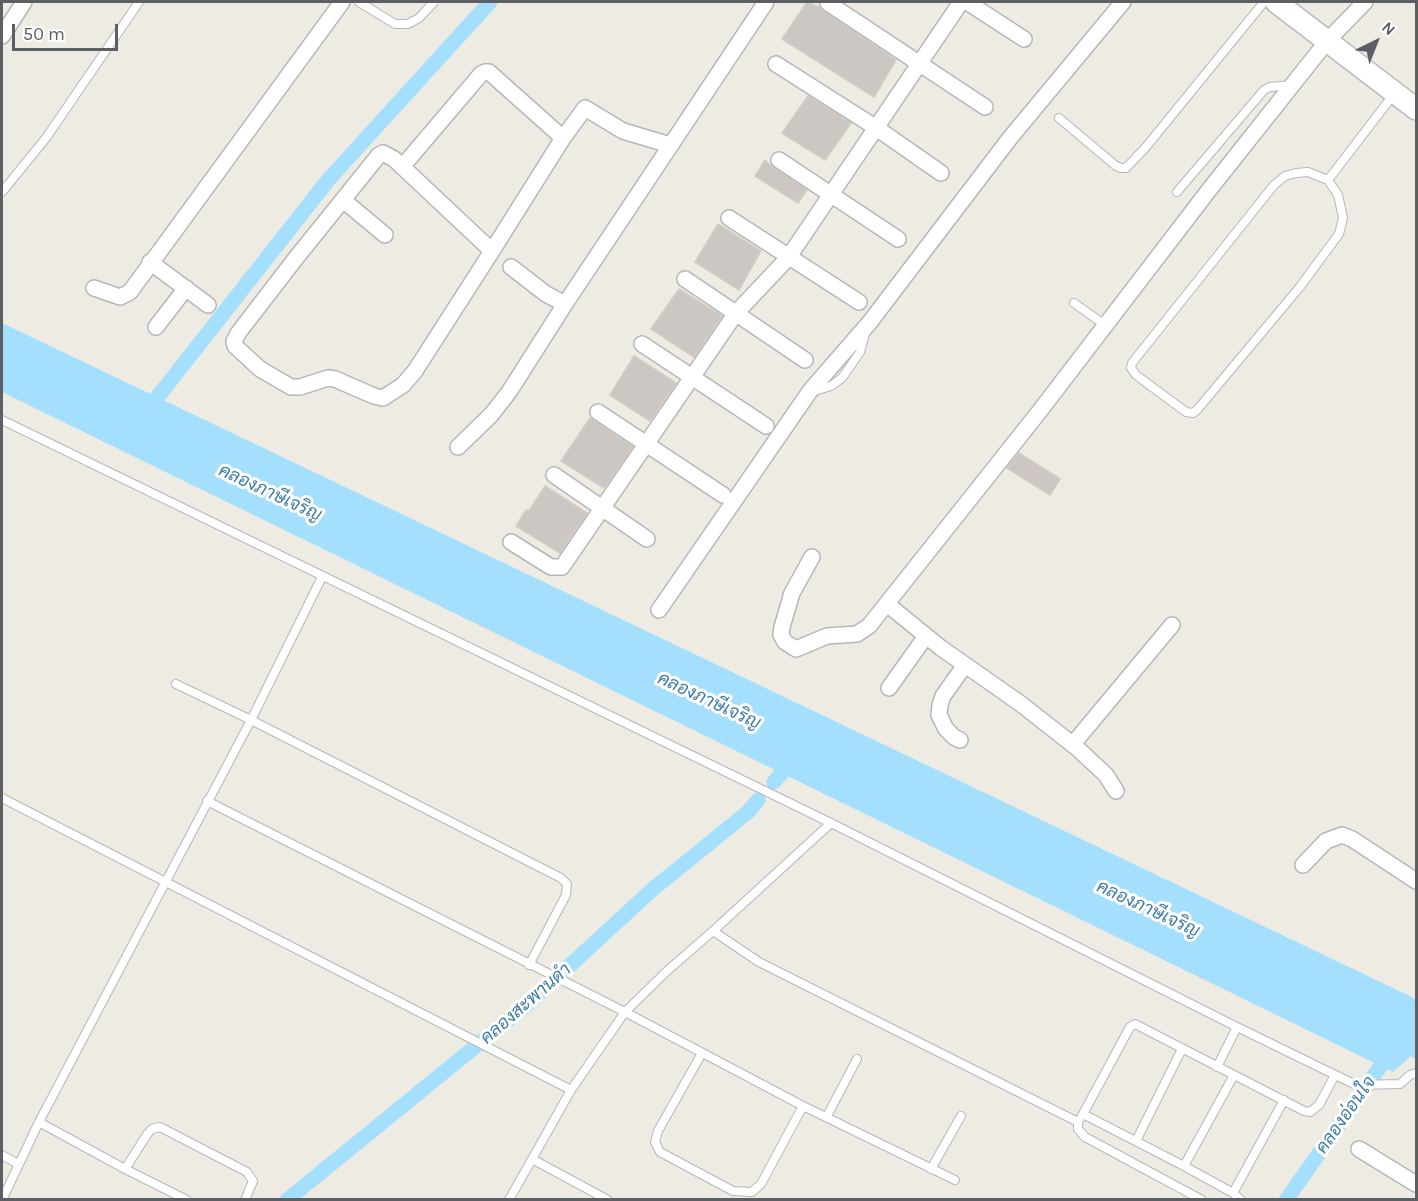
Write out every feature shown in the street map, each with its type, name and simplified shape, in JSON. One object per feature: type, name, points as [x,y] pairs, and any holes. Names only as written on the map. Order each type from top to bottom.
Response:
[{"type":"street","points":[[2,36],[24,2]]},
{"type":"street","points":[[94,288],[114,296],[130,292],[342,2]]},
{"type":"street","points":[[458,447],[491,415],[509,392],[766,2]]},
{"type":"street","points":[[511,542],[551,567],[562,567],[736,313],[788,258],[961,2]]},
{"type":"street","points":[[967,2],[1024,39]]},
{"type":"street","points":[[659,610],[810,392],[870,322],[1010,138],[1124,2]]},
{"type":"street","points":[[1276,2],[1416,109]]},
{"type":"street","points":[[812,556],[798,579],[785,612],[781,636],[790,647],[796,649],[827,636],[857,634],[869,626],[1039,412],[1328,40],[1365,2]]},
{"type":"street","points":[[828,3],[985,107]]},
{"type":"street","points":[[776,64],[941,172]]},
{"type":"street","points":[[402,167],[485,72],[489,72],[563,138]]},
{"type":"street","points":[[492,251],[402,167],[383,153],[379,155],[296,258],[234,341],[235,346],[244,357],[260,369],[291,387],[300,387],[328,378],[383,398],[403,385],[415,371],[492,251],[563,138],[585,108],[623,130],[670,145]]},
{"type":"street","points":[[779,160],[898,239]]},
{"type":"street","points":[[343,200],[385,235]]},
{"type":"street","points":[[729,218],[859,302]]},
{"type":"street","points":[[150,262],[208,305]]},
{"type":"street","points":[[511,267],[546,294],[565,304]]},
{"type":"street","points":[[686,279],[805,360]]},
{"type":"street","points":[[156,327],[186,288]]},
{"type":"street","points":[[642,344],[766,426]]},
{"type":"street","points":[[598,412],[723,495]]},
{"type":"street","points":[[554,475],[647,539]]},
{"type":"street","points":[[887,604],[926,636],[1073,744],[1106,775],[1116,791]]},
{"type":"street","points":[[1073,744],[1172,625]]},
{"type":"street","points":[[889,688],[926,636]]},
{"type":"street","points":[[960,740],[946,729],[939,715],[943,696],[965,665]]},
{"type":"street","points":[[1303,865],[1326,841],[1342,835],[1416,881]]},
{"type":"street","points":[[1359,1149],[1416,1184]]},
{"type":"lane","points":[[2,192],[46,138],[139,2]]},
{"type":"lane","points":[[359,2],[395,24],[408,24],[418,18],[434,2]]},
{"type":"lane","points":[[1059,118],[1116,166],[1126,168],[1146,147],[1264,2]]},
{"type":"lane","points":[[1177,192],[1264,90],[1270,87],[1294,85]]},
{"type":"lane","points":[[1328,180],[1395,93]]},
{"type":"lane","points":[[1308,172],[1328,180],[1338,195],[1343,218],[1339,234],[1299,288],[1197,410],[1193,413],[1186,412],[1136,375],[1131,368],[1132,363],[1274,185],[1285,176],[1308,172]]},
{"type":"lane","points":[[1074,303],[1105,325]]},
{"type":"lane","points":[[2,420],[831,823],[1237,1028],[1356,1085],[1400,1084],[1416,1073]]},
{"type":"lane","points":[[2,1200],[39,1122],[164,881],[251,720],[322,576]]},
{"type":"lane","points":[[176,684],[561,878],[567,884],[566,895],[529,964]]},
{"type":"lane","points":[[2,798],[571,1090]]},
{"type":"lane","points":[[207,801],[625,1012],[803,1106],[955,1180]]},
{"type":"lane","points":[[509,1200],[571,1090],[625,1012],[667,971],[831,823]]},
{"type":"lane","points":[[713,931],[759,962],[1080,1118],[1136,1141],[1233,1193],[1241,1200]]},
{"type":"lane","points":[[1202,1200],[1080,1133],[1080,1118],[1132,1024],[1310,1112],[1319,1105],[1335,1075]]},
{"type":"lane","points":[[1217,1067],[1237,1028]]},
{"type":"lane","points":[[1136,1141],[1182,1049]]},
{"type":"lane","points":[[702,1053],[658,1131],[655,1142],[660,1152],[733,1191],[752,1192],[761,1184],[803,1106]]},
{"type":"lane","points":[[827,1116],[857,1059]]},
{"type":"lane","points":[[1184,1166],[1234,1075]]},
{"type":"lane","points":[[1233,1193],[1284,1100]]},
{"type":"lane","points":[[931,1169],[961,1116]]},
{"type":"lane","points":[[39,1122],[187,1200]]},
{"type":"lane","points":[[125,1169],[148,1133],[160,1127],[247,1172],[253,1181],[245,1200]]},
{"type":"lane","points":[[2,1155],[18,1164]]},
{"type":"lane","points":[[532,1159],[608,1200]]},
{"type":"lane","points":[[728,1200],[733,1191]]},
{"type":"water","name":"คลองภาษีเจริญ","points":[[2,323],[1416,999],[1416,1059],[1411,1056],[1393,1072],[2,392]]},
{"type":"building","points":[[807,2],[819,7],[896,60],[874,97],[782,39]]},
{"type":"building","points":[[808,96],[851,123],[825,160],[782,133]]},
{"type":"building","points":[[765,160],[807,190],[798,203],[755,176]]},
{"type":"building","points":[[718,224],[761,251],[739,290],[695,262]]},
{"type":"building","points":[[679,289],[722,316],[694,357],[651,329]]},
{"type":"building","points":[[634,356],[676,383],[650,421],[610,395]]},
{"type":"building","points":[[590,418],[633,447],[604,488],[561,461]]},
{"type":"building","points":[[1019,453],[1060,479],[1050,495],[1007,468]]},
{"type":"building","points":[[545,486],[587,513],[560,553],[516,526]]},
{"type":"waterway","points":[[145,413],[329,179],[490,2]]},
{"type":"waterway","name":"คลองสะพานดำ","points":[[774,782],[795,757]]},
{"type":"waterway","name":"คลองสะพานดำ","points":[[287,1200],[530,1002],[653,889],[748,812],[758,800]]},
{"type":"waterway","name":"คลองอ่อนใจ","points":[[1286,1200],[1392,1050]]}]
